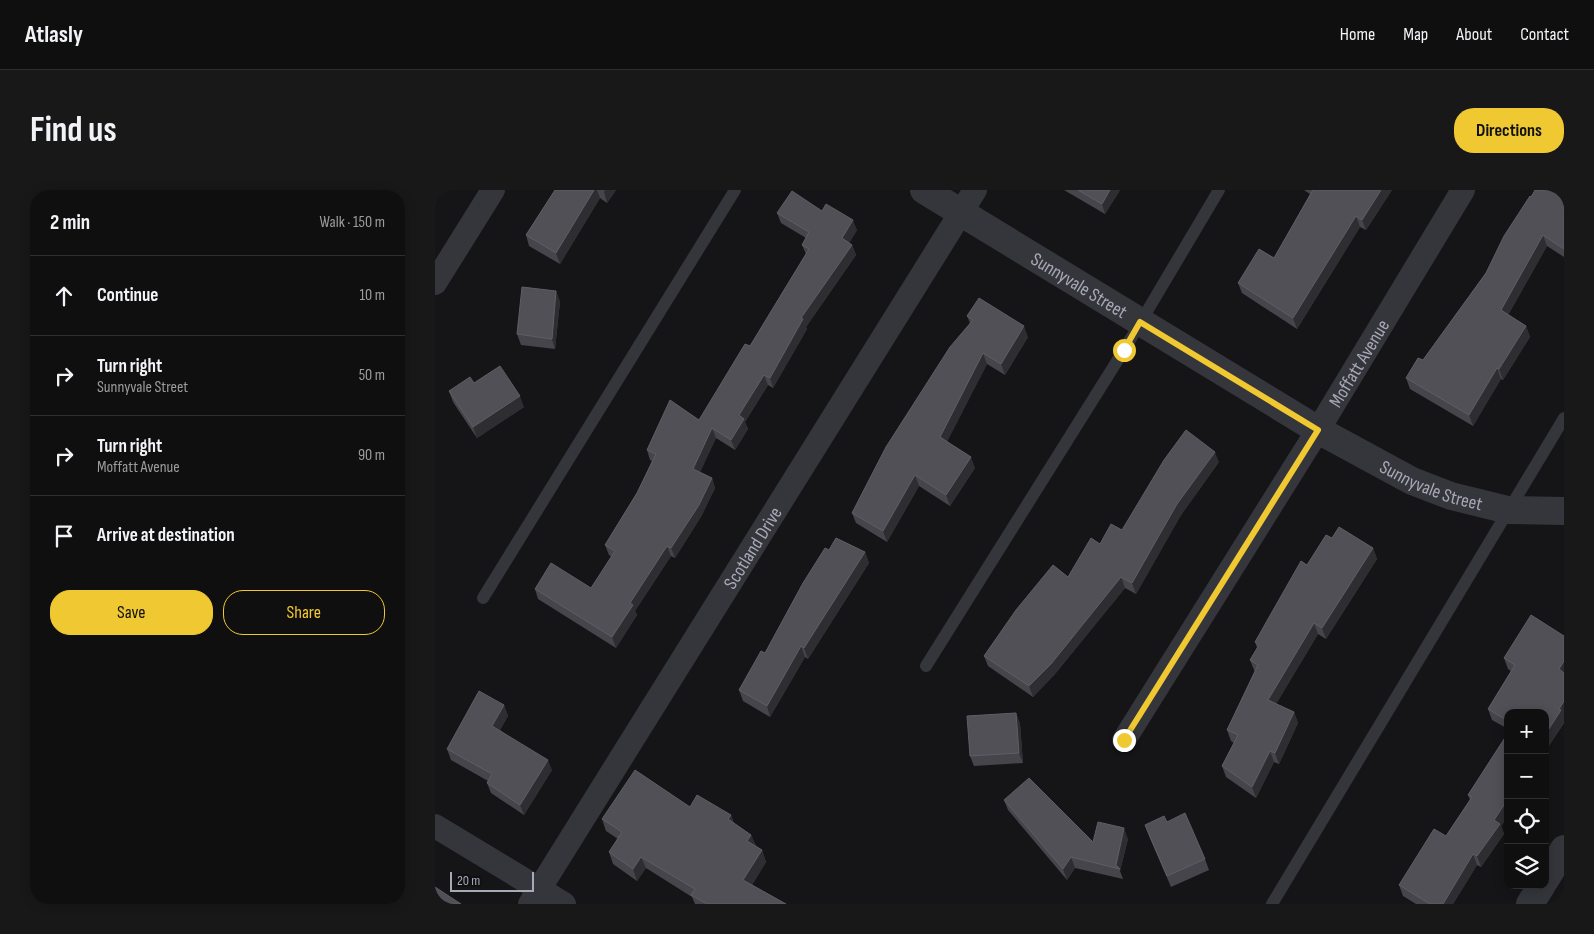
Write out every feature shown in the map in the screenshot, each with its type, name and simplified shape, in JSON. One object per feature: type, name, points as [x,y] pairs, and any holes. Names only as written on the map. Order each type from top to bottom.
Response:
[{"type":"street","points":[[435,283],[493,190]]},
{"type":"street","name":"Sunnyvale Street","points":[[924,190],[968,201],[1140,322],[1318,430],[1412,481],[1451,496],[1508,510],[1564,511]]},
{"type":"street","name":"Moffatt Avenue","points":[[1124,740],[1318,430],[1463,190]]},
{"type":"street","name":"Scotland Drive","points":[[535,897],[968,201]]},
{"type":"street","points":[[435,826],[535,897],[563,904]]},
{"type":"street","points":[[1549,873],[1564,849]]},
{"type":"street","points":[[1530,904],[1539,889]]},
{"type":"lane","points":[[483,598],[735,190]]},
{"type":"lane","points":[[926,666],[1140,322],[1219,190]]},
{"type":"lane","points":[[1272,904],[1564,418]]},
{"type":"building","points":[[555,190],[594,190],[556,253],[526,235]]},
{"type":"building","points":[[1078,190],[1110,190],[1102,204]]},
{"type":"building","points":[[1313,190],[1381,190],[1362,220],[1356,216],[1293,318],[1238,283],[1259,249],[1274,258]]},
{"type":"building","points":[[1535,190],[1564,190],[1564,249],[1543,235],[1501,310],[1526,326],[1499,369],[1497,368],[1469,415],[1406,378],[1418,358],[1423,360],[1486,273],[1504,236]]},
{"type":"building","points":[[792,191],[822,211],[826,204],[853,220],[842,238],[852,245],[801,318],[803,319],[770,378],[764,375],[739,415],[744,419],[731,440],[712,428],[693,469],[712,478],[699,505],[671,548],[667,546],[630,603],[633,605],[612,637],[535,589],[551,563],[591,588],[615,551],[605,545],[637,493],[656,454],[647,450],[670,400],[699,420],[745,344],[750,346],[809,249],[802,245],[809,232],[777,213]]},
{"type":"building","points":[[522,287],[556,291],[552,339],[517,334]]},
{"type":"building","points":[[979,298],[1024,326],[1001,364],[983,353],[940,437],[971,457],[946,495],[915,475],[883,531],[852,513],[886,447],[950,347],[973,320],[967,316]]},
{"type":"building","points":[[500,366],[520,396],[473,427],[449,391],[470,377],[474,383]]},
{"type":"building","points":[[1186,430],[1215,452],[1177,504],[1132,583],[1121,577],[1051,664],[1029,686],[984,656],[1016,610],[1053,565],[1068,577],[1091,538],[1100,544],[1111,524],[1122,530],[1164,460]]},
{"type":"building","points":[[1339,527],[1373,548],[1322,628],[1314,623],[1268,700],[1294,712],[1275,753],[1270,751],[1252,787],[1222,766],[1238,735],[1227,730],[1258,665],[1250,660],[1259,645],[1255,642],[1301,561],[1307,565],[1326,535],[1332,538]]},
{"type":"building","points":[[836,538],[865,552],[804,648],[801,646],[767,706],[739,690],[761,651],[765,653],[803,583],[825,548],[829,550]]},
{"type":"building","points":[[1531,615],[1564,636],[1564,661],[1559,669],[1564,673],[1564,701],[1559,709],[1561,710],[1549,729],[1549,709],[1504,709],[1504,719],[1488,709],[1515,665],[1504,658]]},
{"type":"building","points":[[479,691],[504,705],[492,726],[548,760],[520,805],[487,783],[492,774],[447,749]]},
{"type":"building","points":[[1016,713],[1019,753],[970,756],[967,716]]},
{"type":"building","points":[[1504,739],[1504,805],[1494,820],[1500,824],[1477,856],[1473,854],[1443,904],[1430,904],[1399,885],[1434,829],[1446,836],[1472,797],[1468,795]]},
{"type":"building","points":[[635,770],[690,807],[697,795],[731,815],[728,819],[751,835],[747,841],[762,850],[743,880],[786,904],[707,904],[691,895],[695,889],[641,857],[633,869],[609,852],[622,832],[602,819]]},
{"type":"building","points":[[1029,778],[1093,842],[1098,822],[1124,828],[1116,865],[1120,869],[1071,857],[1063,869],[1004,800]]},
{"type":"building","points":[[1185,813],[1205,859],[1167,876],[1145,825],[1164,816],[1167,822]]},
{"type":"building","points":[[435,887],[461,904],[435,904]]},
{"type":"route","points":[[1124,350],[1140,322],[1318,430],[1124,740]]}]
